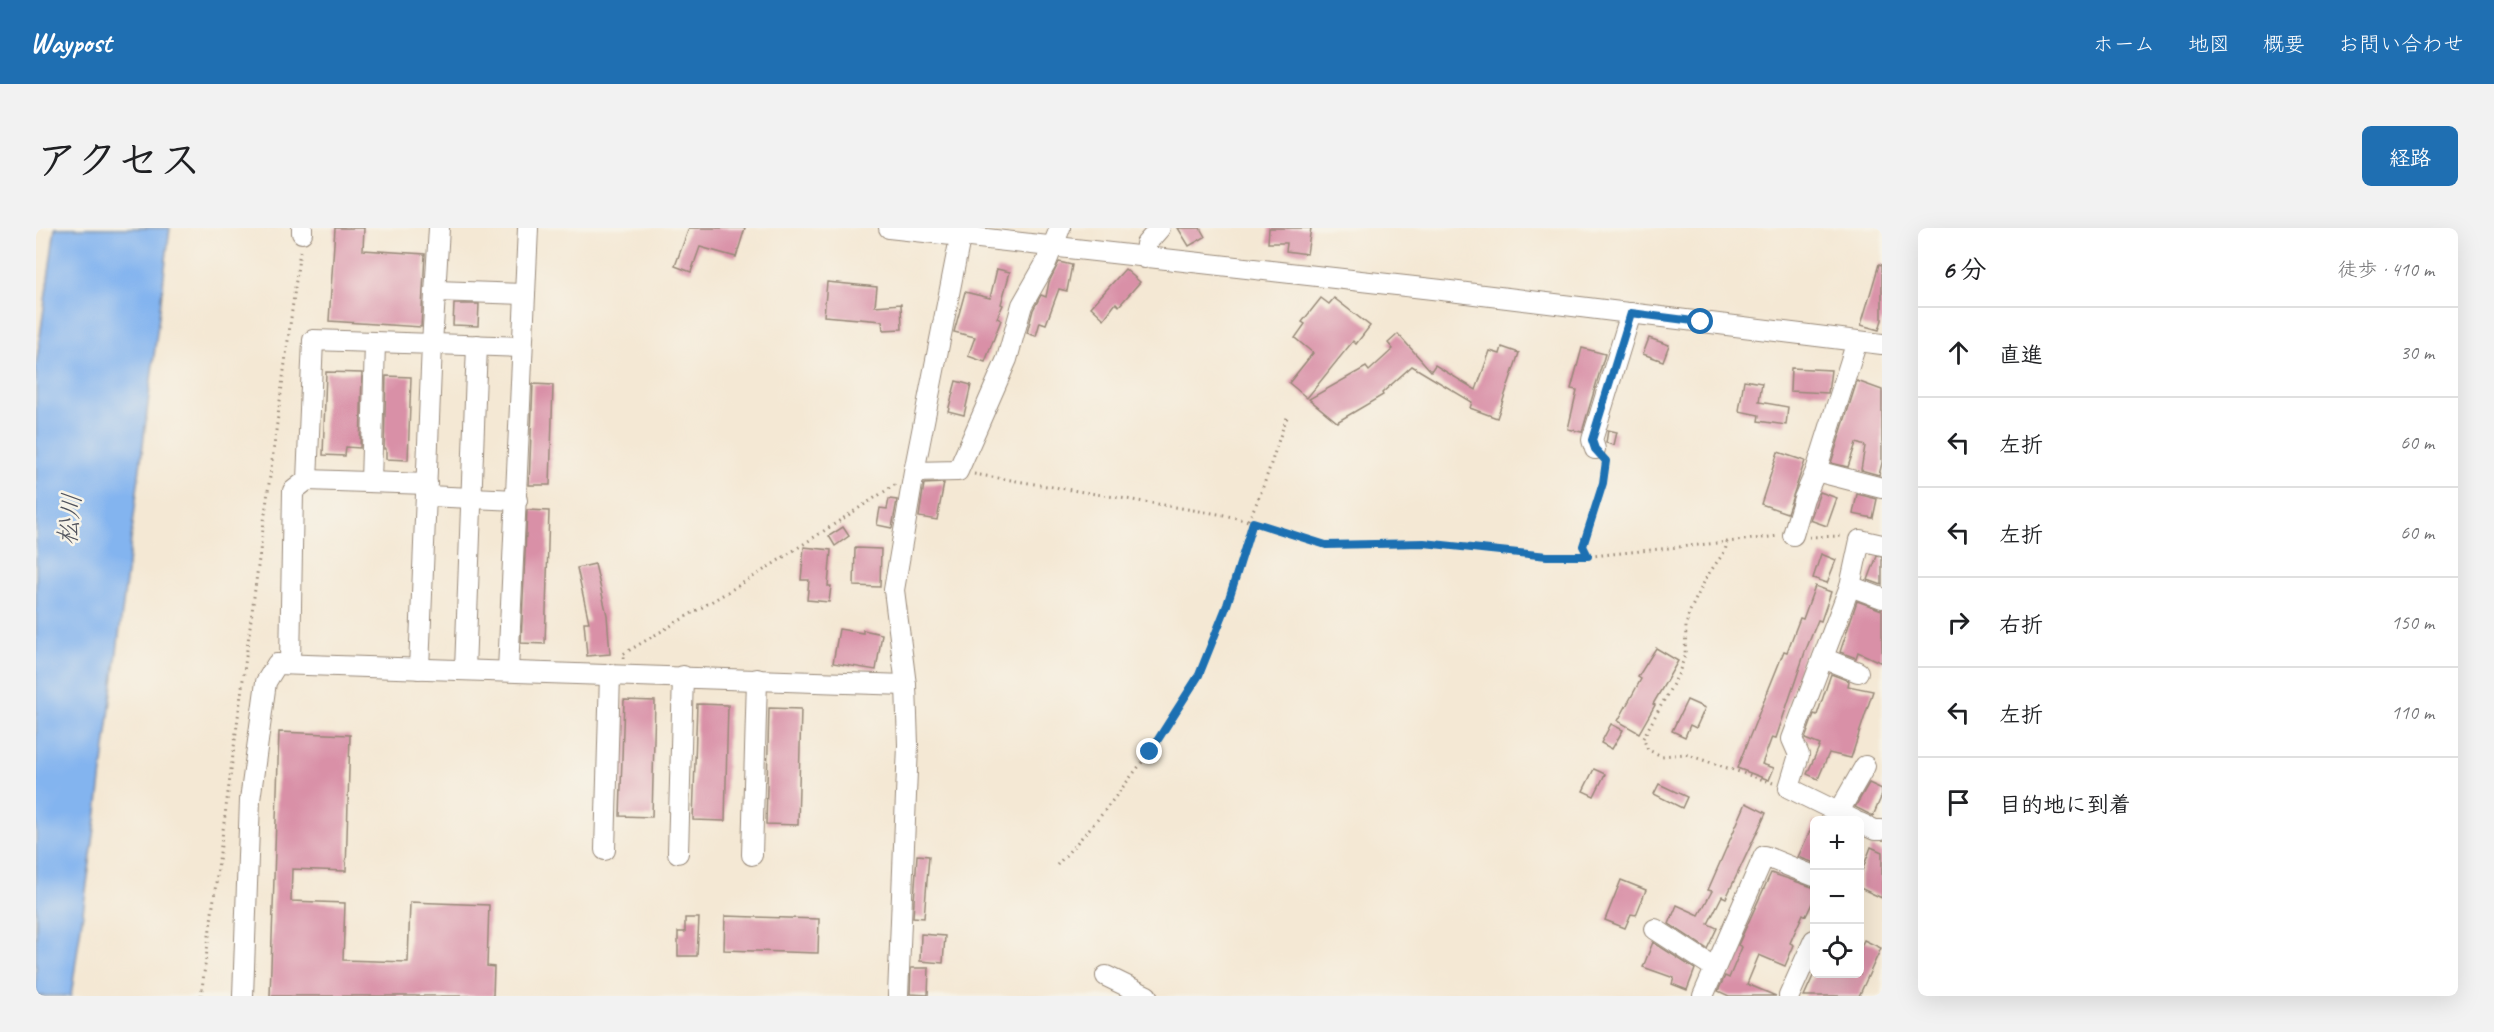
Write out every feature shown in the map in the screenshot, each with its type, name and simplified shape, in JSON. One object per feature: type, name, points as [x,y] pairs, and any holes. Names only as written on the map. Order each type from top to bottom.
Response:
[{"type":"street","points":[[418,669],[439,228]]},
{"type":"street","points":[[508,671],[528,228]]},
{"type":"street","points":[[889,228],[1056,236],[1145,258],[1882,344]]},
{"type":"street","points":[[1145,258],[1146,244],[1160,228]]},
{"type":"street","points":[[898,996],[908,745],[906,685],[894,590],[913,477],[961,233]]},
{"type":"street","points":[[913,477],[958,471],[1007,359],[1022,305],[1046,262],[1056,236]]},
{"type":"street","points":[[435,291],[525,294]]},
{"type":"street","points":[[1595,449],[1592,440],[1631,313]]},
{"type":"street","points":[[307,480],[313,340],[521,346]]},
{"type":"street","points":[[1793,535],[1857,341]]},
{"type":"street","points":[[371,482],[375,343]]},
{"type":"street","points":[[465,670],[477,345]]},
{"type":"street","points":[[1816,471],[1882,488]]},
{"type":"street","points":[[290,664],[293,491],[307,480],[371,482],[473,498],[517,500]]},
{"type":"street","points":[[1843,816],[1789,788],[1800,755],[1792,739],[1850,586],[1860,540],[1882,545]]},
{"type":"street","points":[[1850,586],[1882,598]]},
{"type":"street","points":[[1823,658],[1858,672]]},
{"type":"street","points":[[243,996],[250,800],[266,682],[277,664],[906,685]]},
{"type":"street","points":[[605,850],[616,674]]},
{"type":"street","points":[[678,853],[683,676]]},
{"type":"street","points":[[752,855],[757,679]]},
{"type":"street","points":[[1861,816],[1865,766]]},
{"type":"street","points":[[1703,996],[1764,856],[1810,874]]},
{"type":"street","points":[[1655,929],[1715,968]]},
{"type":"street","points":[[1789,996],[1810,951]]},
{"type":"street","points":[[1106,976],[1147,996]]},
{"type":"path","points":[[201,996],[302,231]]},
{"type":"path","points":[[1248,520],[1288,415]]},
{"type":"path","points":[[1588,556],[1583,546],[1603,483],[1606,461],[1595,449]]},
{"type":"path","points":[[958,471],[1248,520],[1326,545],[1424,543],[1547,556],[1588,556],[1793,535],[1814,538],[1843,535],[1860,540]]},
{"type":"path","points":[[616,674],[623,654],[753,578],[900,481],[913,477]]},
{"type":"path","points":[[1057,865],[1099,818],[1150,752],[1199,675],[1227,605],[1253,522]]},
{"type":"path","points":[[1728,542],[1725,551],[1707,576],[1689,613],[1685,656],[1678,675],[1643,738],[1648,750],[1662,756],[1685,754],[1789,788]]},
{"type":"water","name":"松川","points":[[55,228],[170,228],[95,828],[71,996],[36,996],[36,366]]},
{"type":"building","points":[[335,228],[364,228],[363,250],[425,254],[421,327],[329,321]]},
{"type":"building","points":[[689,228],[745,228],[736,257],[700,247],[691,272],[675,266]]},
{"type":"building","points":[[1178,228],[1200,228],[1205,237],[1189,246]]},
{"type":"building","points":[[1269,228],[1311,228],[1307,254],[1286,251],[1287,243],[1268,243]]},
{"type":"building","points":[[1059,262],[1072,265],[1067,291],[1059,289],[1046,324],[1040,322],[1036,336],[1027,333],[1033,310],[1041,295],[1046,297],[1049,282]]},
{"type":"building","points":[[1879,264],[1882,265],[1882,320],[1879,330],[1861,325]]},
{"type":"building","points":[[997,269],[1010,272],[1001,304],[1003,305],[997,318],[1001,320],[985,362],[968,356],[975,337],[954,332],[965,292],[990,298]]},
{"type":"building","points":[[1125,269],[1140,282],[1119,306],[1116,303],[1104,319],[1091,307]]},
{"type":"building","points":[[827,282],[877,287],[875,306],[901,304],[902,329],[883,330],[882,321],[824,316]]},
{"type":"building","points":[[1321,298],[1329,304],[1334,298],[1370,326],[1356,344],[1353,341],[1307,398],[1289,383],[1313,353],[1295,338],[1305,324],[1302,322]]},
{"type":"building","points":[[454,304],[479,304],[478,326],[453,325]]},
{"type":"building","points":[[1398,334],[1431,371],[1435,365],[1476,390],[1490,351],[1500,354],[1502,347],[1519,353],[1497,418],[1470,408],[1472,402],[1412,366],[1382,393],[1383,395],[1337,422],[1309,399],[1366,367],[1369,371],[1393,349],[1388,343]]},
{"type":"building","points":[[1649,338],[1669,345],[1663,361],[1643,354]]},
{"type":"building","points":[[1582,348],[1605,354],[1582,432],[1568,429],[1577,390],[1571,389]]},
{"type":"building","points":[[1791,368],[1831,370],[1828,393],[1790,391]]},
{"type":"building","points":[[326,372],[362,373],[360,448],[346,447],[345,456],[323,455]]},
{"type":"building","points":[[386,376],[411,377],[408,460],[386,459],[386,449],[384,449]]},
{"type":"building","points":[[1744,380],[1762,383],[1759,402],[1788,407],[1786,425],[1758,421],[1759,415],[1739,411]]},
{"type":"building","points":[[956,381],[971,385],[964,415],[948,411]]},
{"type":"building","points":[[1857,381],[1882,390],[1882,463],[1879,475],[1861,470],[1865,446],[1856,443],[1848,467],[1831,463]]},
{"type":"building","points":[[533,384],[553,385],[550,485],[529,485]]},
{"type":"building","points":[[1608,430],[1617,432],[1614,445],[1606,443]]},
{"type":"building","points":[[1778,452],[1805,461],[1787,513],[1761,504]]},
{"type":"building","points":[[944,483],[937,520],[919,517],[924,484]]},
{"type":"building","points":[[1820,492],[1837,498],[1827,526],[1810,520]]},
{"type":"building","points":[[1857,494],[1877,499],[1873,518],[1853,514]]},
{"type":"building","points":[[889,499],[897,500],[892,528],[877,525],[880,508],[887,509]]},
{"type":"building","points":[[527,510],[549,511],[545,644],[521,643]]},
{"type":"building","points":[[843,527],[849,536],[835,546],[829,536]]},
{"type":"building","points":[[804,547],[831,550],[829,602],[807,600],[809,580],[801,580]]},
{"type":"building","points":[[855,548],[881,549],[880,587],[854,586]]},
{"type":"building","points":[[1821,554],[1836,560],[1827,583],[1813,578]]},
{"type":"building","points":[[1877,556],[1882,557],[1882,585],[1868,580]]},
{"type":"building","points":[[595,564],[607,615],[610,654],[587,656],[584,622],[589,622],[577,568]]},
{"type":"building","points":[[1815,586],[1831,592],[1821,621],[1818,620],[1805,652],[1776,738],[1772,737],[1762,764],[1774,768],[1769,780],[1737,768],[1784,651],[1787,652],[1800,618],[1803,619]]},
{"type":"building","points":[[1857,601],[1882,610],[1882,663],[1858,652],[1856,658],[1840,652]]},
{"type":"building","points":[[839,629],[882,634],[876,670],[833,663]]},
{"type":"building","points":[[1656,648],[1678,661],[1639,733],[1618,721],[1641,679],[1638,677]]},
{"type":"building","points":[[1831,674],[1849,681],[1848,686],[1873,691],[1851,758],[1829,753],[1818,779],[1807,774],[1820,745],[1805,739],[1814,714],[1817,715]]},
{"type":"building","points":[[624,700],[655,701],[652,817],[620,816]]},
{"type":"building","points":[[1687,700],[1705,708],[1696,728],[1690,725],[1685,737],[1672,731]]},
{"type":"building","points":[[697,704],[728,705],[725,821],[693,820]]},
{"type":"building","points":[[769,708],[801,709],[798,825],[766,824]]},
{"type":"building","points":[[1611,724],[1623,730],[1612,749],[1601,743]]},
{"type":"building","points":[[279,732],[350,735],[346,871],[292,869],[291,901],[345,903],[343,960],[408,962],[410,902],[489,905],[487,966],[494,967],[493,996],[270,996]]},
{"type":"building","points":[[1594,769],[1605,774],[1594,796],[1583,791]]},
{"type":"building","points":[[1869,783],[1882,789],[1882,795],[1873,816],[1855,807]]},
{"type":"building","points":[[1659,784],[1687,797],[1682,808],[1654,794]]},
{"type":"building","points":[[1746,803],[1766,813],[1726,898],[1722,896],[1708,924],[1717,928],[1707,949],[1669,924],[1677,905],[1699,915],[1712,891],[1708,890]]},
{"type":"building","points":[[1810,831],[1810,861],[1798,857]]},
{"type":"building","points":[[1871,847],[1882,852],[1882,898],[1864,890],[1864,865]]},
{"type":"building","points":[[917,855],[929,856],[924,918],[913,917]]},
{"type":"building","points":[[1771,873],[1810,886],[1810,908],[1806,916],[1803,914],[1790,943],[1794,945],[1785,966],[1759,955],[1747,984],[1776,996],[1729,996],[1718,991],[1725,976],[1729,978],[1742,947],[1738,945]]},
{"type":"building","points":[[1621,880],[1646,890],[1636,915],[1631,914],[1625,928],[1605,920]]},
{"type":"building","points":[[725,916],[819,919],[818,953],[724,950]]},
{"type":"building","points":[[685,918],[699,918],[697,956],[678,956],[678,932],[685,932]]},
{"type":"building","points":[[921,934],[945,936],[943,963],[920,961]]},
{"type":"building","points":[[1864,940],[1881,948],[1859,996],[1804,996],[1812,978],[1864,978]]},
{"type":"building","points":[[1653,942],[1695,969],[1687,990],[1672,984],[1674,978],[1643,967]]},
{"type":"building","points":[[911,968],[929,968],[928,995],[910,994]]},
{"type":"route","points":[[1150,752],[1199,675],[1227,605],[1253,522],[1326,545],[1424,543],[1547,556],[1588,556],[1583,546],[1603,483],[1606,461],[1595,449],[1592,440],[1605,391],[1631,313],[1701,322]]}]
